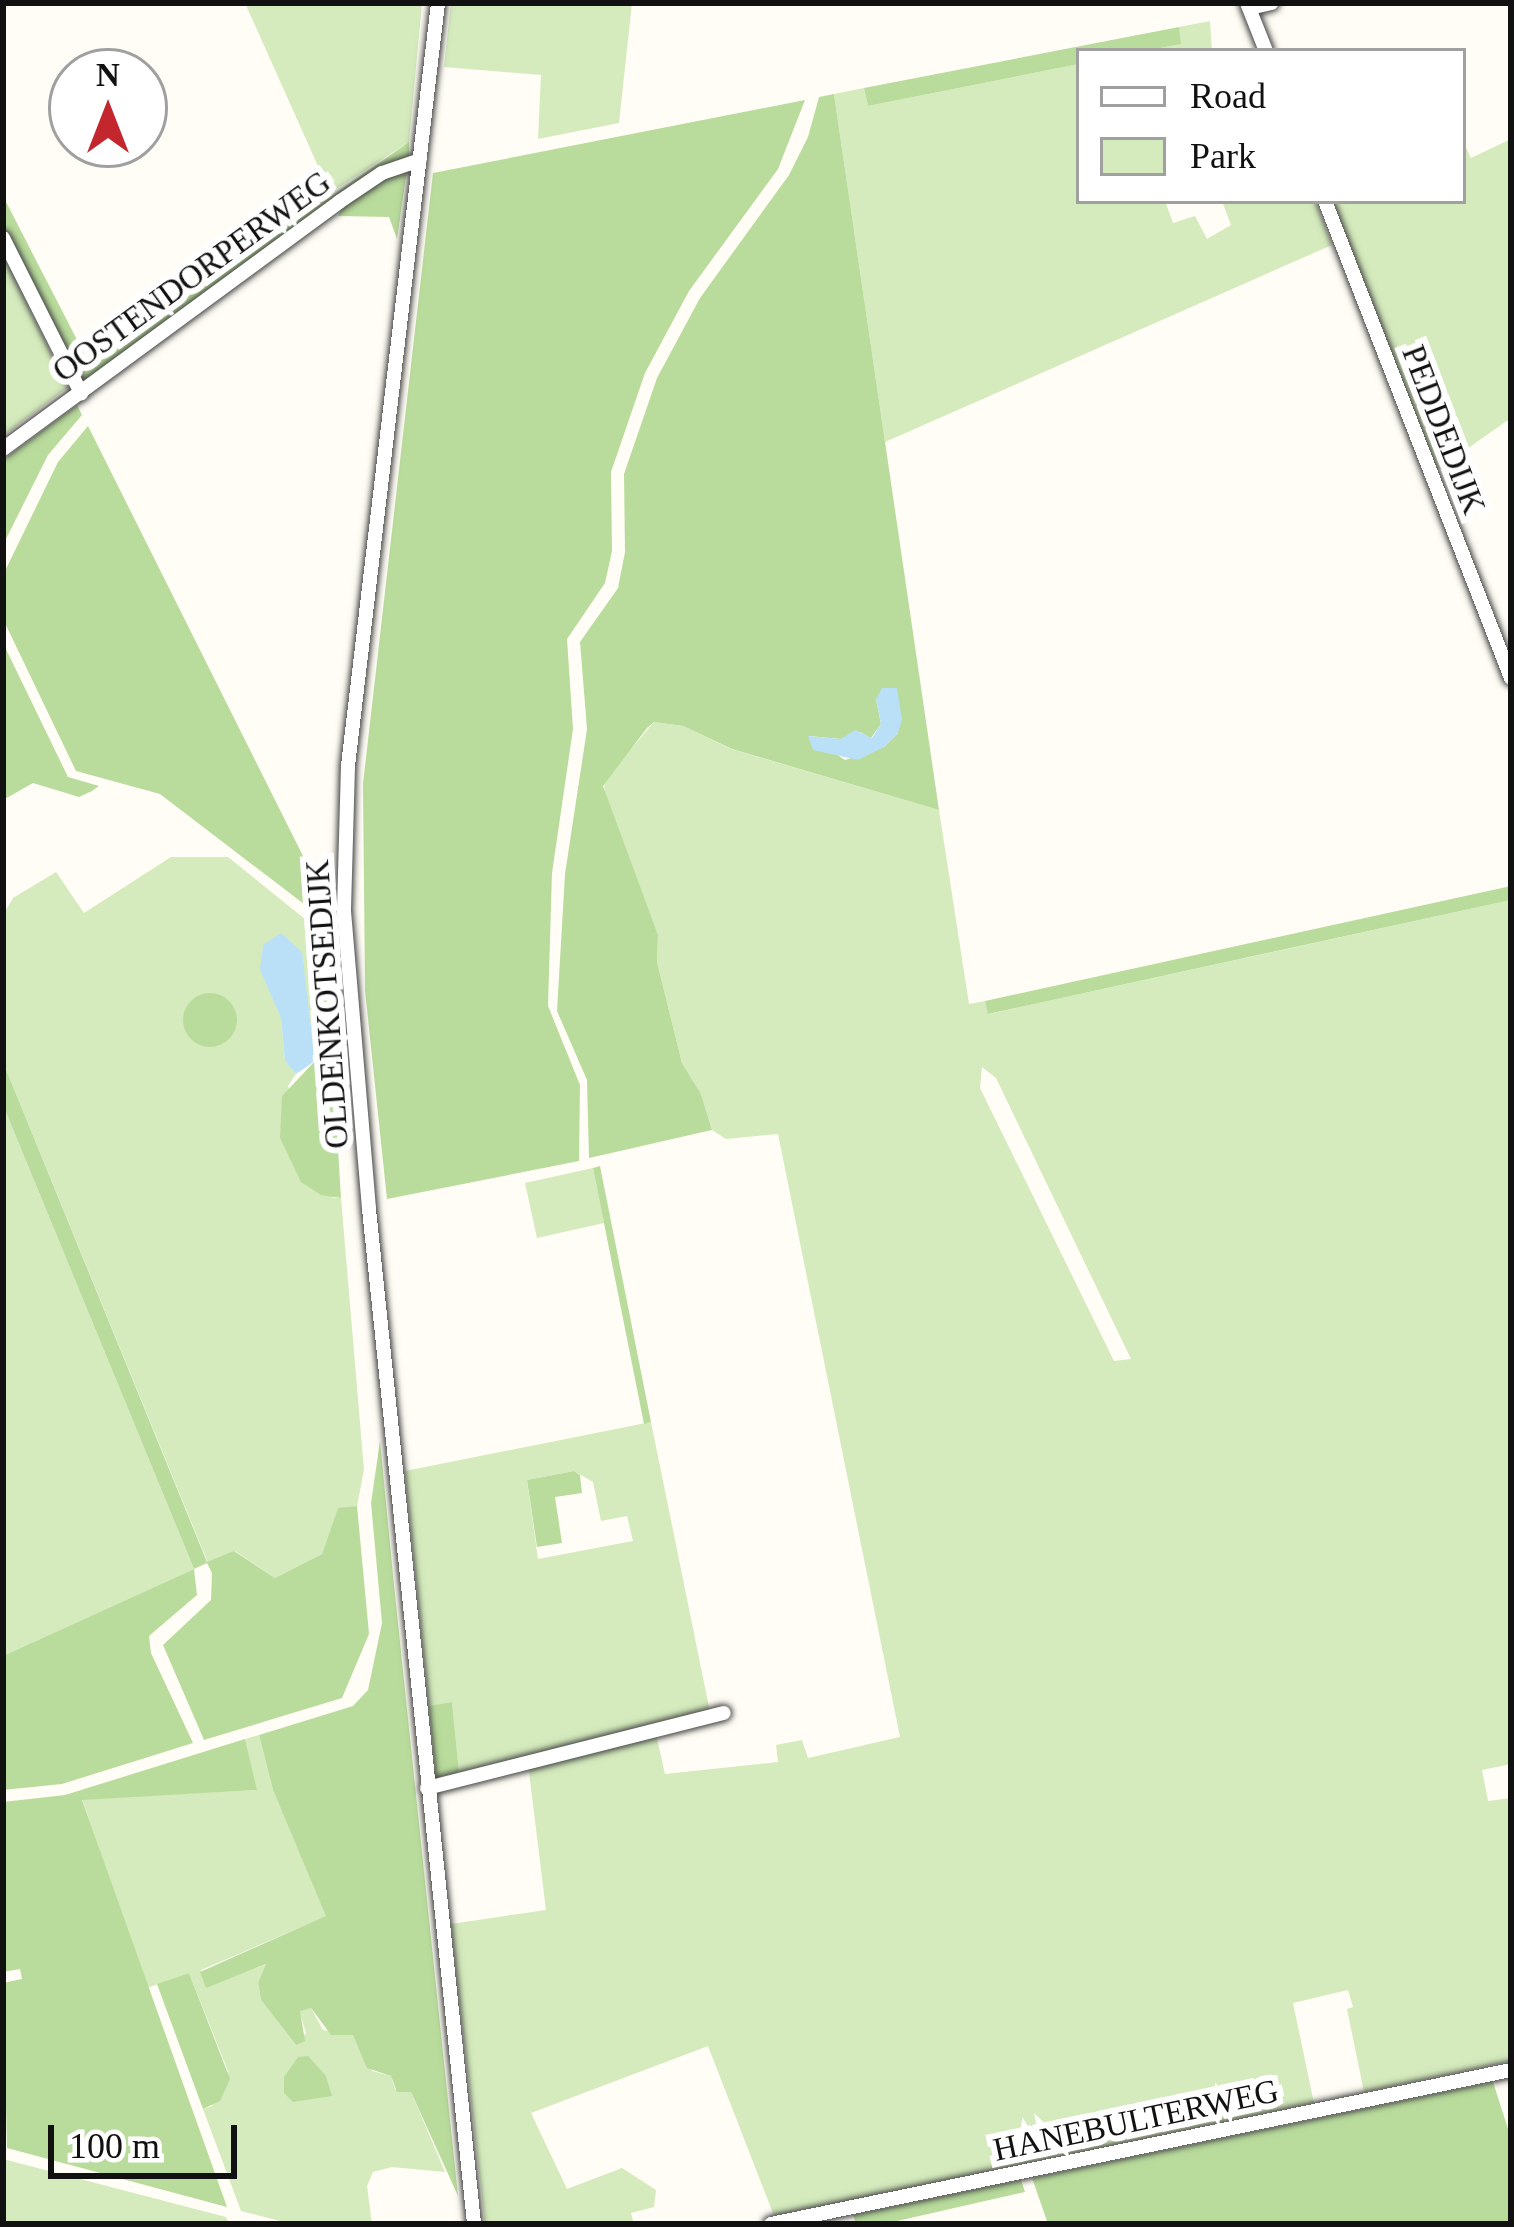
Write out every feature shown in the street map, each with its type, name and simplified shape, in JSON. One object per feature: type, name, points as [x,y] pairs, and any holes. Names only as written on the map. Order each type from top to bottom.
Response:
[{"type":"street","name":"OLDENKOTSEDIJK","points":[[438,3],[350,748],[344,910],[473,2224]]},
{"type":"street","points":[[1265,48],[1248,6],[1271,3]]},
{"type":"street","name":"OOSTENDORPERWEG","points":[[3,449],[353,192],[382,173],[420,160]]},
{"type":"street","name":"PEDDEDIJK","points":[[1325,204],[1511,678]]},
{"type":"street","points":[[3,238],[81,393]]},
{"type":"street","points":[[427,1788],[724,1713]]},
{"type":"street","name":"HANEBULTERWEG","points":[[771,2224],[1511,2070]]},
{"type":"green space","points":[[245,3],[422,3],[409,142],[330,193]]},
{"type":"green space","points":[[451,3],[632,3],[619,123],[538,139],[541,75],[444,67]]},
{"type":"green space","points":[[1210,21],[1212,48],[1160,48],[1180,44],[1179,27]]},
{"type":"green space","points":[[1179,27],[1181,44],[1076,48],[1076,65],[868,106],[864,88]]},
{"type":"green space","points":[[1076,65],[1076,204],[1166,204],[1173,223],[1195,216],[1207,239],[1231,225],[1223,204],[1316,204],[1332,245],[885,442],[834,94],[864,88],[868,106]]},
{"type":"green space","points":[[834,94],[939,810],[732,749],[683,726],[654,722],[647,728],[603,786],[658,935],[657,962],[682,1063],[701,1094],[712,1130],[589,1158],[587,1080],[557,1011],[565,874],[587,729],[580,642],[618,588],[625,552],[624,474],[657,378],[700,298],[789,175],[808,137],[819,97]],"holes":[[[876,699],[898,733],[884,747],[845,760],[809,736],[841,739],[860,732],[871,738],[881,724]]]},
{"type":"green space","points":[[805,100],[778,169],[689,291],[645,373],[611,472],[612,551],[605,583],[567,639],[573,729],[552,873],[548,1006],[580,1085],[579,1161],[387,1199],[365,990],[363,784],[433,173]]},
{"type":"green space","points":[[1511,139],[1511,418],[1437,470],[1333,204],[1466,204],[1466,147],[1471,158]]},
{"type":"green space","points":[[409,142],[409,159],[83,384],[3,228],[3,196],[90,365]]},
{"type":"green space","points":[[407,169],[397,239],[389,217],[338,216],[343,205],[376,181]]},
{"type":"green space","points":[[3,262],[68,387],[3,436]]},
{"type":"green space","points":[[77,405],[82,415],[48,455],[3,545],[3,460]]},
{"type":"green space","points":[[88,426],[334,918],[334,927],[160,794],[76,771],[3,619],[3,575],[58,462]]},
{"type":"green space","points":[[3,643],[68,777],[99,786],[92,791],[79,797],[33,783],[3,800]]},
{"type":"green space","points":[[654,722],[683,726],[731,749],[939,810],[969,1004],[985,1001],[989,1014],[1511,900],[1511,1764],[1482,1770],[1488,1801],[1511,1798],[1511,2061],[1364,2092],[1347,2009],[1353,2007],[1348,1990],[1293,2003],[1314,2103],[774,2216],[708,2046],[531,2113],[567,2189],[622,2168],[656,2190],[654,2207],[631,2213],[634,2224],[485,2224],[451,1924],[546,1910],[528,1764],[656,1734],[665,1774],[778,1762],[776,1745],[802,1740],[808,1758],[900,1737],[778,1134],[726,1139],[712,1130],[701,1094],[682,1063],[657,962],[658,935],[605,799],[604,781]],"holes":[[[982,1067],[996,1078],[1131,1359],[1114,1361],[980,1088]]]},
{"type":"green space","points":[[171,857],[228,857],[321,932],[333,1068],[315,1061],[309,1011],[260,969],[281,1017],[285,1061],[296,1074],[288,1086],[333,1198],[341,1198],[364,1470],[357,1506],[338,1509],[322,1554],[275,1578],[235,1551],[208,1563],[3,1062],[3,915],[13,898],[56,872],[84,913]]},
{"type":"green space","points":[[1511,886],[1511,900],[988,1014],[985,1001]]},
{"type":"green space","points":[[210,993],[229,1001],[237,1020],[229,1039],[210,1047],[191,1039],[183,1020],[191,1001]]},
{"type":"green space","points":[[315,1061],[333,1068],[341,1198],[321,1195],[301,1182],[280,1138],[282,1096]]},
{"type":"green space","points":[[3,1062],[207,1562],[234,1551],[275,1578],[322,1554],[338,1508],[357,1506],[369,1634],[342,1698],[204,1740],[163,1645],[211,1600],[212,1573],[207,1563],[194,1569],[3,1105]]},
{"type":"green space","points":[[3,1105],[194,1569],[3,1656]]},
{"type":"green space","points":[[600,1166],[651,1422],[644,1424],[593,1168]]},
{"type":"green space","points":[[593,1168],[604,1223],[537,1238],[525,1183]]},
{"type":"green space","points":[[651,1422],[710,1712],[459,1772],[452,1703],[429,1706],[405,1471]],"holes":[[[574,1471],[593,1482],[601,1521],[627,1516],[633,1541],[538,1559],[527,1480]]]},
{"type":"green space","points":[[380,1441],[458,2196],[411,2092],[397,2092],[391,2076],[367,2068],[353,2035],[331,2035],[311,2008],[300,2011],[305,2041],[296,2045],[261,2000],[258,1983],[266,1964],[206,1988],[200,1972],[326,1916],[273,1790],[259,1735],[353,1706],[368,1690],[382,1623],[371,1503]]},
{"type":"green space","points":[[574,1471],[580,1475],[582,1493],[555,1497],[562,1543],[537,1547],[527,1480]]},
{"type":"green space","points":[[194,1569],[197,1595],[149,1636],[151,1653],[193,1743],[62,1784],[3,1790],[3,1656]]},
{"type":"green space","points":[[452,1702],[459,1772],[436,1778],[429,1706]]},
{"type":"green space","points":[[259,1735],[273,1790],[327,1916],[201,1970],[206,1987],[267,1964],[258,1983],[261,2000],[296,2045],[306,2033],[299,2010],[311,2008],[323,2030],[353,2035],[372,2071],[391,2076],[395,2089],[411,2092],[445,2172],[392,2167],[373,2172],[367,2186],[372,2224],[292,2224],[241,2211],[203,2109],[212,2106],[228,2071],[189,1973],[147,1988],[82,1799],[256,1790],[245,1739]]},
{"type":"green space","points":[[245,1739],[257,1790],[82,1800],[227,2207],[7,2148],[3,1983],[22,1979],[20,1969],[3,1972],[3,1802],[65,1795]]},
{"type":"green space","points":[[189,1973],[230,2079],[220,2101],[203,2109],[157,1984]]},
{"type":"green space","points":[[308,2056],[326,2076],[332,2096],[293,2102],[284,2093],[284,2077],[298,2057]]},
{"type":"green space","points":[[1493,2082],[1511,2138],[1511,2224],[1048,2224],[1032,2178]]},
{"type":"green space","points":[[3,2159],[226,2217],[229,2224],[3,2224]]},
{"type":"green space","points":[[1021,2180],[1025,2192],[884,2224],[856,2224],[853,2215]]},
{"type":"water","points":[[882,688],[897,688],[902,720],[898,733],[884,747],[858,760],[813,750],[808,736],[841,739],[855,730],[872,738],[881,724],[876,699]]},
{"type":"water","points":[[281,933],[302,952],[315,1061],[296,1074],[285,1061],[281,1018],[260,970],[263,945]]}]
